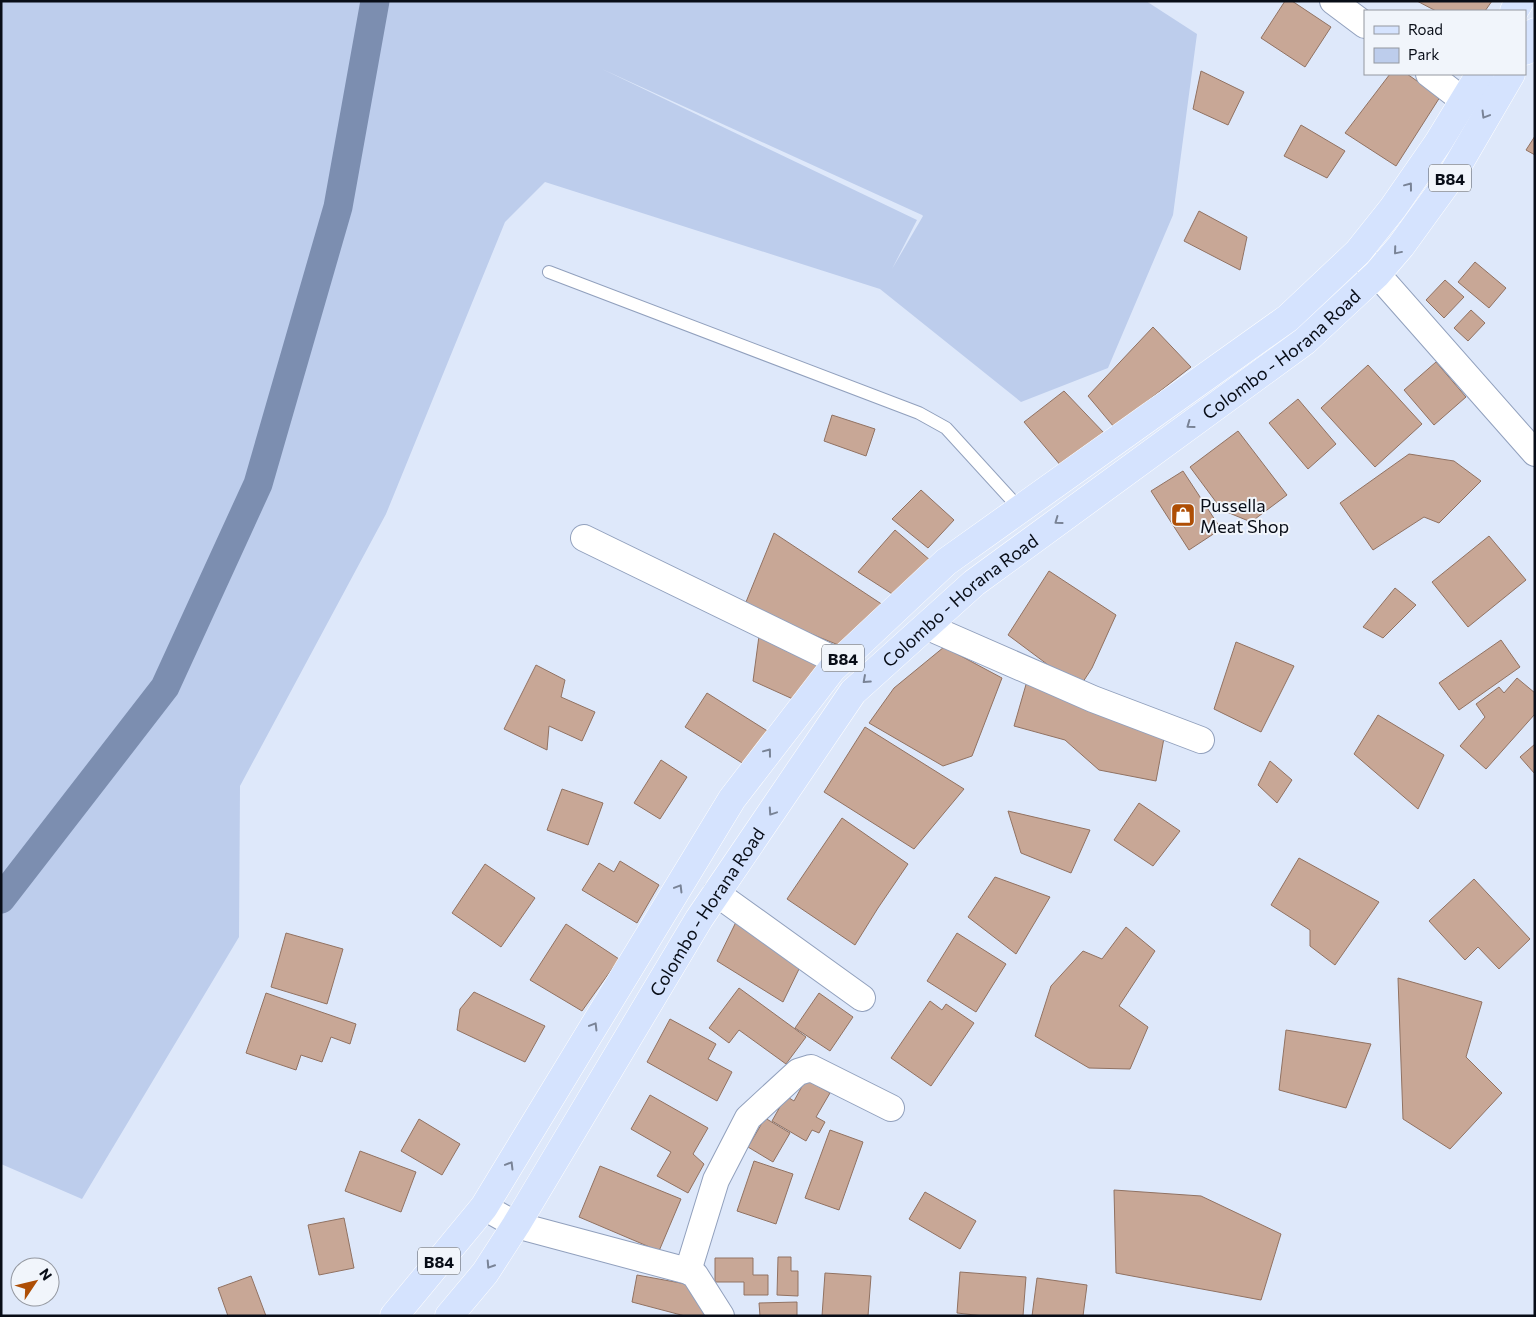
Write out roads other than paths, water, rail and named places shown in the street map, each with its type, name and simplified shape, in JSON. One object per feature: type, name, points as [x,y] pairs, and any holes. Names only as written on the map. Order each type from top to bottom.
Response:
[{"type":"main road","name":"Colombo - Horana Road","points":[[484,1207],[732,799],[832,668],[946,562],[1288,318],[1358,252],[1418,174],[1479,75]]},
{"type":"main road","name":"Colombo - Horana Road","points":[[516,1225],[699,919],[853,692],[974,583],[1305,342],[1377,274],[1401,246],[1451,177],[1510,75]]},
{"type":"main road","name":"B84","points":[[394,1316],[484,1207]]},
{"type":"main road","name":"B84","points":[[449,1316],[484,1273],[516,1225]]},
{"type":"street","points":[[1333,1],[1364,24]]},
{"type":"street","points":[[1430,75],[1464,101]]},
{"type":"street","points":[[1358,252],[1535,453]]},
{"type":"street","points":[[584,538],[839,662]]},
{"type":"street","points":[[926,626],[1093,700],[1201,740]]},
{"type":"street","points":[[716,893],[862,998]]},
{"type":"street","points":[[688,1271],[716,1180],[748,1118],[798,1072],[810,1068],[891,1108]]},
{"type":"street","points":[[484,1207],[516,1225],[688,1271],[695,1275],[721,1316]]},
{"type":"lane","points":[[549,272],[919,413],[946,428],[1020,509]]},
{"type":"waterway","points":[[1,899],[165,687],[258,484],[338,207],[375,1]]},
{"type":"place","name":"Pussella Meat Shop","points":[[1183,515]]}]
